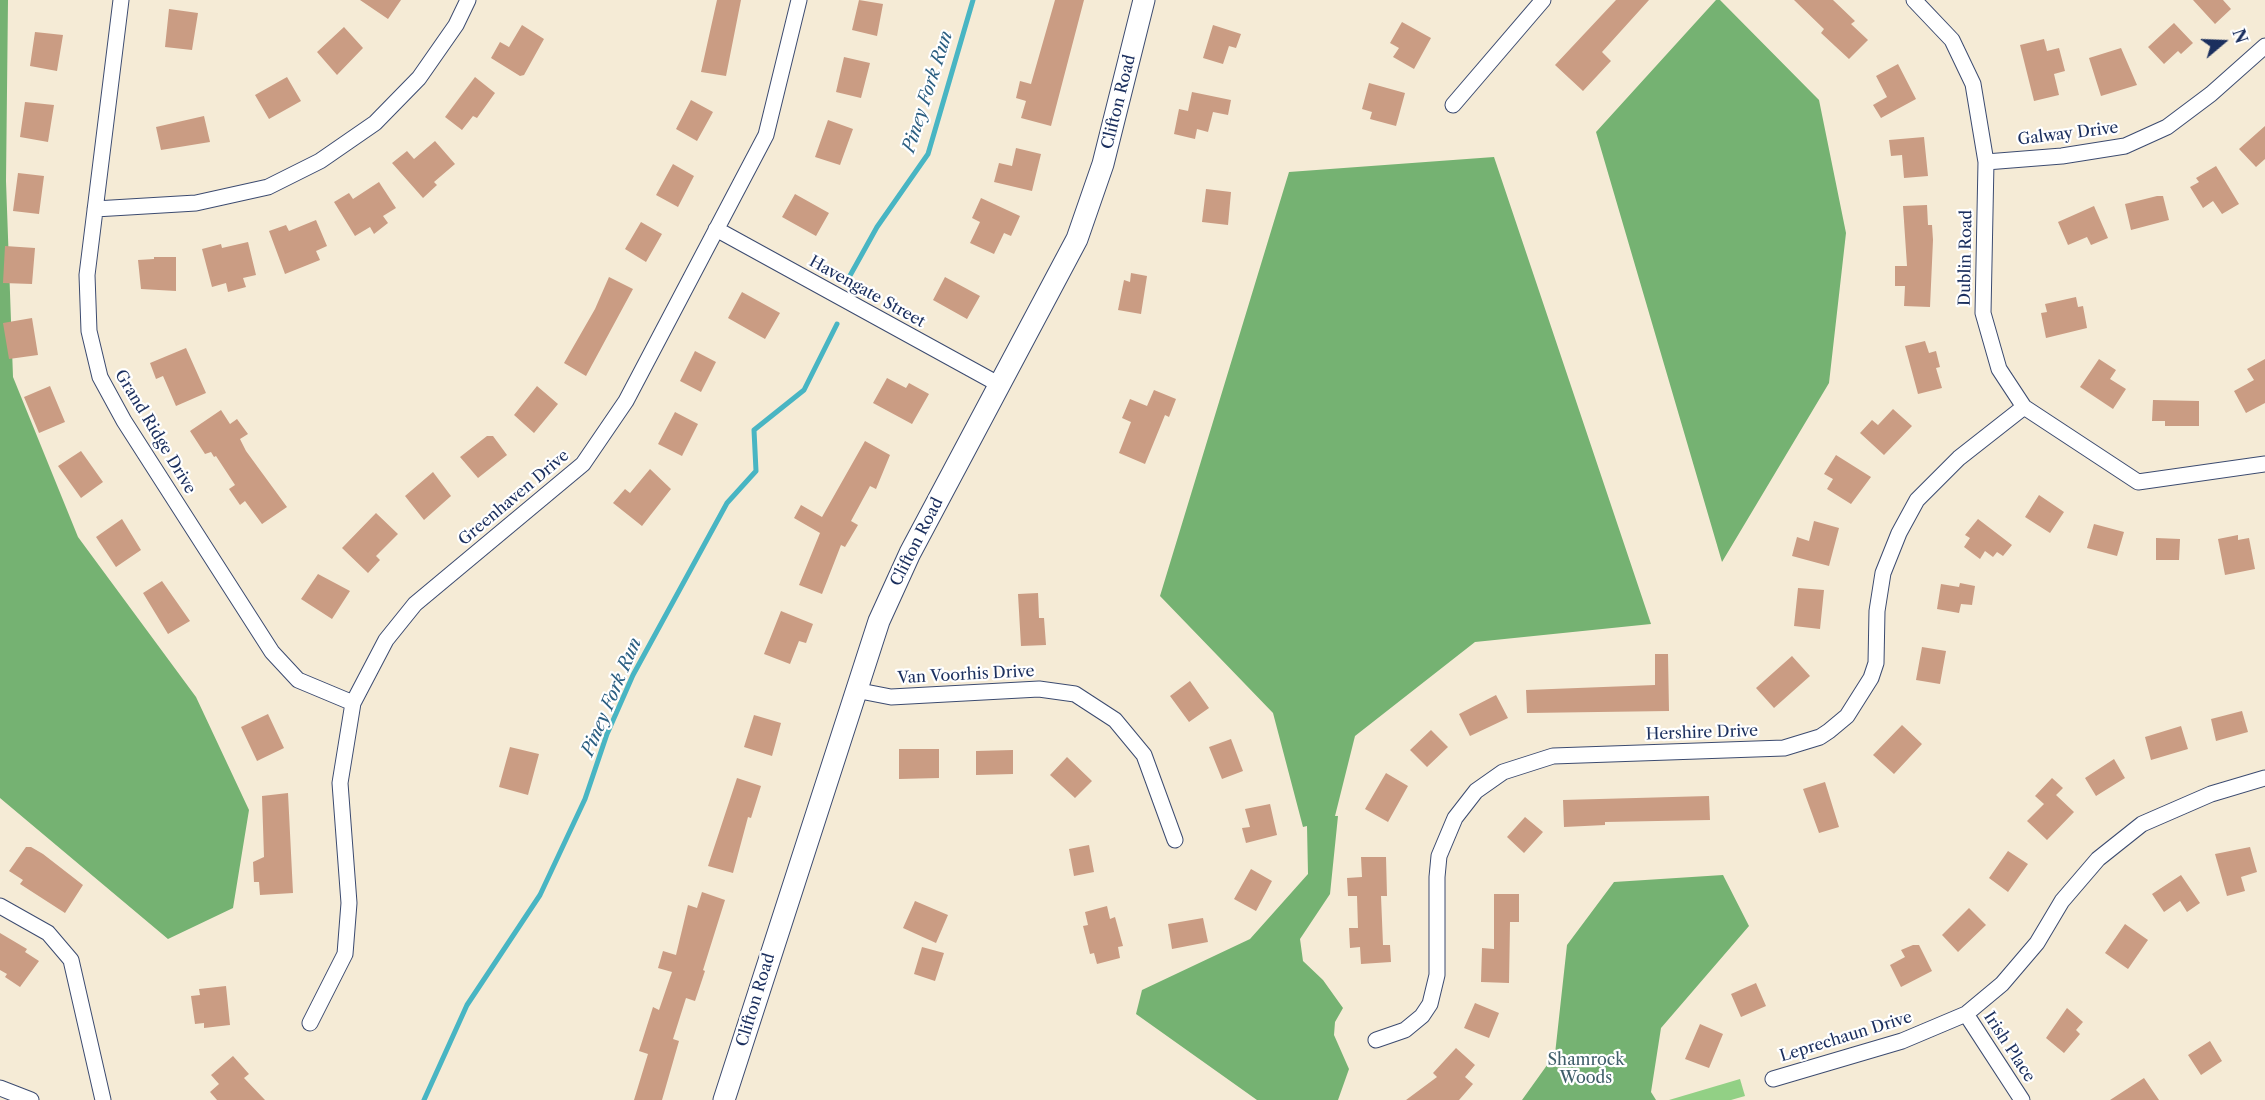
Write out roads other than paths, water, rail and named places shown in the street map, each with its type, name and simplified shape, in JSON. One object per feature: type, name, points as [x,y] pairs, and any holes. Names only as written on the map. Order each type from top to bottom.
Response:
[{"type":"main road","name":"Clifton Road","points":[[724,1100],[855,690],[893,587],[1062,270],[1086,214],[1103,164],[1144,0]]},
{"type":"street","name":"Grand Ridge Drive","points":[[121,0],[88,286],[89,331],[100,377],[124,421],[272,652],[298,680],[353,703]]},
{"type":"street","points":[[96,209],[196,203],[268,187],[320,161],[375,123],[419,78],[456,26],[468,0]]},
{"type":"street","name":"Greenhaven Drive","points":[[310,1023],[345,954],[349,903],[340,783],[353,703],[386,640],[415,604],[583,464],[626,401],[766,135],[799,0]]},
{"type":"street","points":[[1453,105],[1543,0]]},
{"type":"street","name":"Dublin Road","points":[[1914,0],[1952,40],[1973,84],[1986,162],[1983,313],[1999,369],[2024,407],[2139,482],[2265,464]]},
{"type":"street","name":"Galway Drive","points":[[1986,162],[2062,156],[2125,146],[2167,127],[2211,94],[2265,46]]},
{"type":"street","name":"Havengate Street","points":[[716,229],[1000,385]]},
{"type":"street","name":"Hershire Drive","points":[[1376,1040],[1405,1030],[1422,1016],[1430,1004],[1437,975],[1439,856],[1455,818],[1476,791],[1503,772],[1537,759],[1784,748],[1820,737],[1829,731],[1847,716],[1871,678],[1876,663],[1877,611],[1883,573],[1899,533],[1917,500],[1959,458],[2024,407]]},
{"type":"street","name":"Van Voorhis Drive","points":[[855,690],[891,697],[1039,689],[1075,694],[1115,720],[1144,755],[1175,840]]},
{"type":"street","name":"Leprechaun Drive","points":[[1773,1078],[1902,1041],[1966,1014],[2002,984],[2037,943],[2062,901],[2098,860],[2142,824],[2211,794],[2265,778]]},
{"type":"street","points":[[0,906],[48,933],[71,960],[103,1100]]},
{"type":"street","name":"Irish Place","points":[[1966,1014],[2022,1100]]},
{"type":"street","points":[[0,1088],[31,1100]]},
{"type":"waterway","name":"Piney Fork Run","points":[[847,281],[877,227],[928,154],[973,0]]},
{"type":"waterway","name":"Piney Fork Run","points":[[424,1100],[467,1005],[540,895],[585,799],[607,734],[633,675],[727,503],[756,471],[754,430],[804,390],[837,324]]},
{"type":"park label","name":"Shamrock Woods","points":[[1586,1069]]}]
